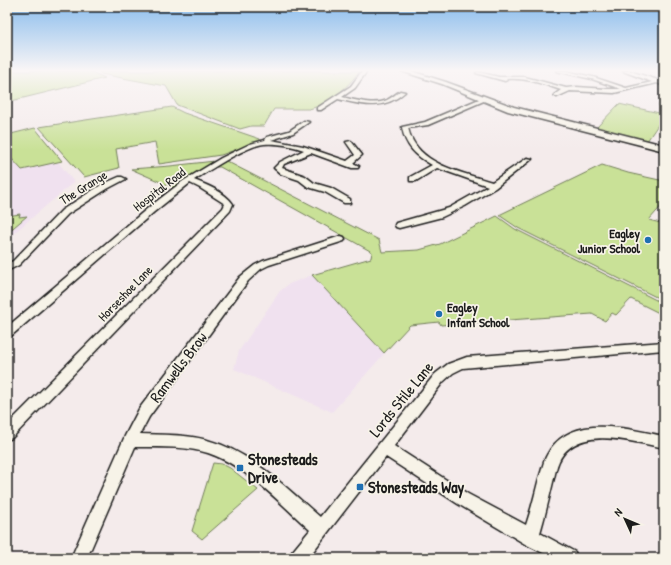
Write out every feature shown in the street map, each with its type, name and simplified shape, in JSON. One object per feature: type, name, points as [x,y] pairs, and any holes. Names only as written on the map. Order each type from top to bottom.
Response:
[{"type":"main road","points":[[478,97],[534,115],[664,148]]},
{"type":"street","points":[[319,108],[336,97]]},
{"type":"street","points":[[338,97],[353,101],[382,103],[394,97]]},
{"type":"street","points":[[484,100],[426,124],[405,127],[407,139],[414,150],[425,158],[437,165],[493,185]]},
{"type":"street","points":[[268,142],[269,138],[291,132],[306,122]]},
{"type":"street","name":"Hospital Road","points":[[7,333],[153,209],[190,181],[233,154],[256,144],[268,142],[300,146],[352,165],[359,155],[350,143],[342,146]]},
{"type":"street","points":[[311,150],[282,163],[278,168],[284,172],[298,176],[312,185],[344,197]]},
{"type":"street","points":[[400,225],[454,209],[533,160],[520,156]]},
{"type":"street","points":[[404,175],[414,180],[437,165]]},
{"type":"street","name":"The Grange","points":[[7,268],[16,263],[65,212],[104,187],[122,179]]},
{"type":"street","name":"Horseshoe Lane","points":[[7,434],[227,209],[229,204],[227,202],[203,186],[190,181]]},
{"type":"street","points":[[417,211],[424,219]]},
{"type":"street","name":"Ramwells Brow","points":[[79,558],[130,440],[144,413],[152,400],[250,273],[266,263],[341,239]]},
{"type":"street","name":"Lords Stile Lane","points":[[321,529],[439,378],[456,364],[664,346]]},
{"type":"street","points":[[532,538],[552,459],[557,450],[565,442],[583,433],[595,432],[664,442]]},
{"type":"street","points":[[130,440],[186,443],[216,448],[256,472],[321,529],[298,558]]},
{"type":"street","points":[[385,448],[463,499],[569,558]]},
{"type":"shaded area","points":[[7,158],[43,165],[58,162],[74,182],[7,239]]},
{"type":"shaded area","name":"Eagley Infant School","points":[[497,216],[515,229],[664,304],[664,311],[661,314],[631,299],[616,315],[612,313],[605,321],[592,314],[441,325],[439,322],[410,325],[332,412],[234,369],[239,351],[280,291],[289,284],[312,275],[371,258],[373,252],[419,250],[440,244]]},
{"type":"green space","points":[[7,97],[26,97],[7,102]]},
{"type":"green space","points":[[173,97],[332,97],[323,104],[309,109],[274,109],[264,126],[251,126],[240,129],[177,105]]},
{"type":"green space","points":[[619,104],[664,114],[664,116],[647,141],[596,128]]},
{"type":"green space","points":[[172,107],[184,113],[260,139],[260,141],[221,155],[159,164],[155,142],[116,149],[119,168],[84,177],[39,127]]},
{"type":"green space","points":[[35,128],[62,161],[22,170],[11,158],[7,158],[7,135]]},
{"type":"green space","points":[[215,161],[174,188],[131,169],[170,166]]},
{"type":"green space","name":"Eagley Infant School","points":[[226,161],[379,240],[382,252],[419,250],[440,244],[497,216],[515,229],[664,304],[664,311],[661,314],[631,299],[616,315],[612,313],[605,321],[592,314],[441,325],[439,322],[410,325],[384,353],[312,275],[371,258],[372,252],[220,167],[216,167]]},
{"type":"green space","points":[[602,165],[628,173],[664,181],[664,203],[649,220],[664,224],[664,301],[518,228],[499,215]]},
{"type":"green space","points":[[20,214],[19,217],[27,216],[7,233],[7,216]]},
{"type":"green space","points":[[213,463],[222,464],[230,468],[258,490],[202,539],[192,531]]},
{"type":"place","name":"Eagley Junior School","points":[[648,240]]},
{"type":"place","name":"Eagley Infant School","points":[[439,314]]},
{"type":"place","name":"Stonesteads Drive","points":[[240,468]]},
{"type":"place","name":"Stonesteads Way","points":[[360,487]]}]
